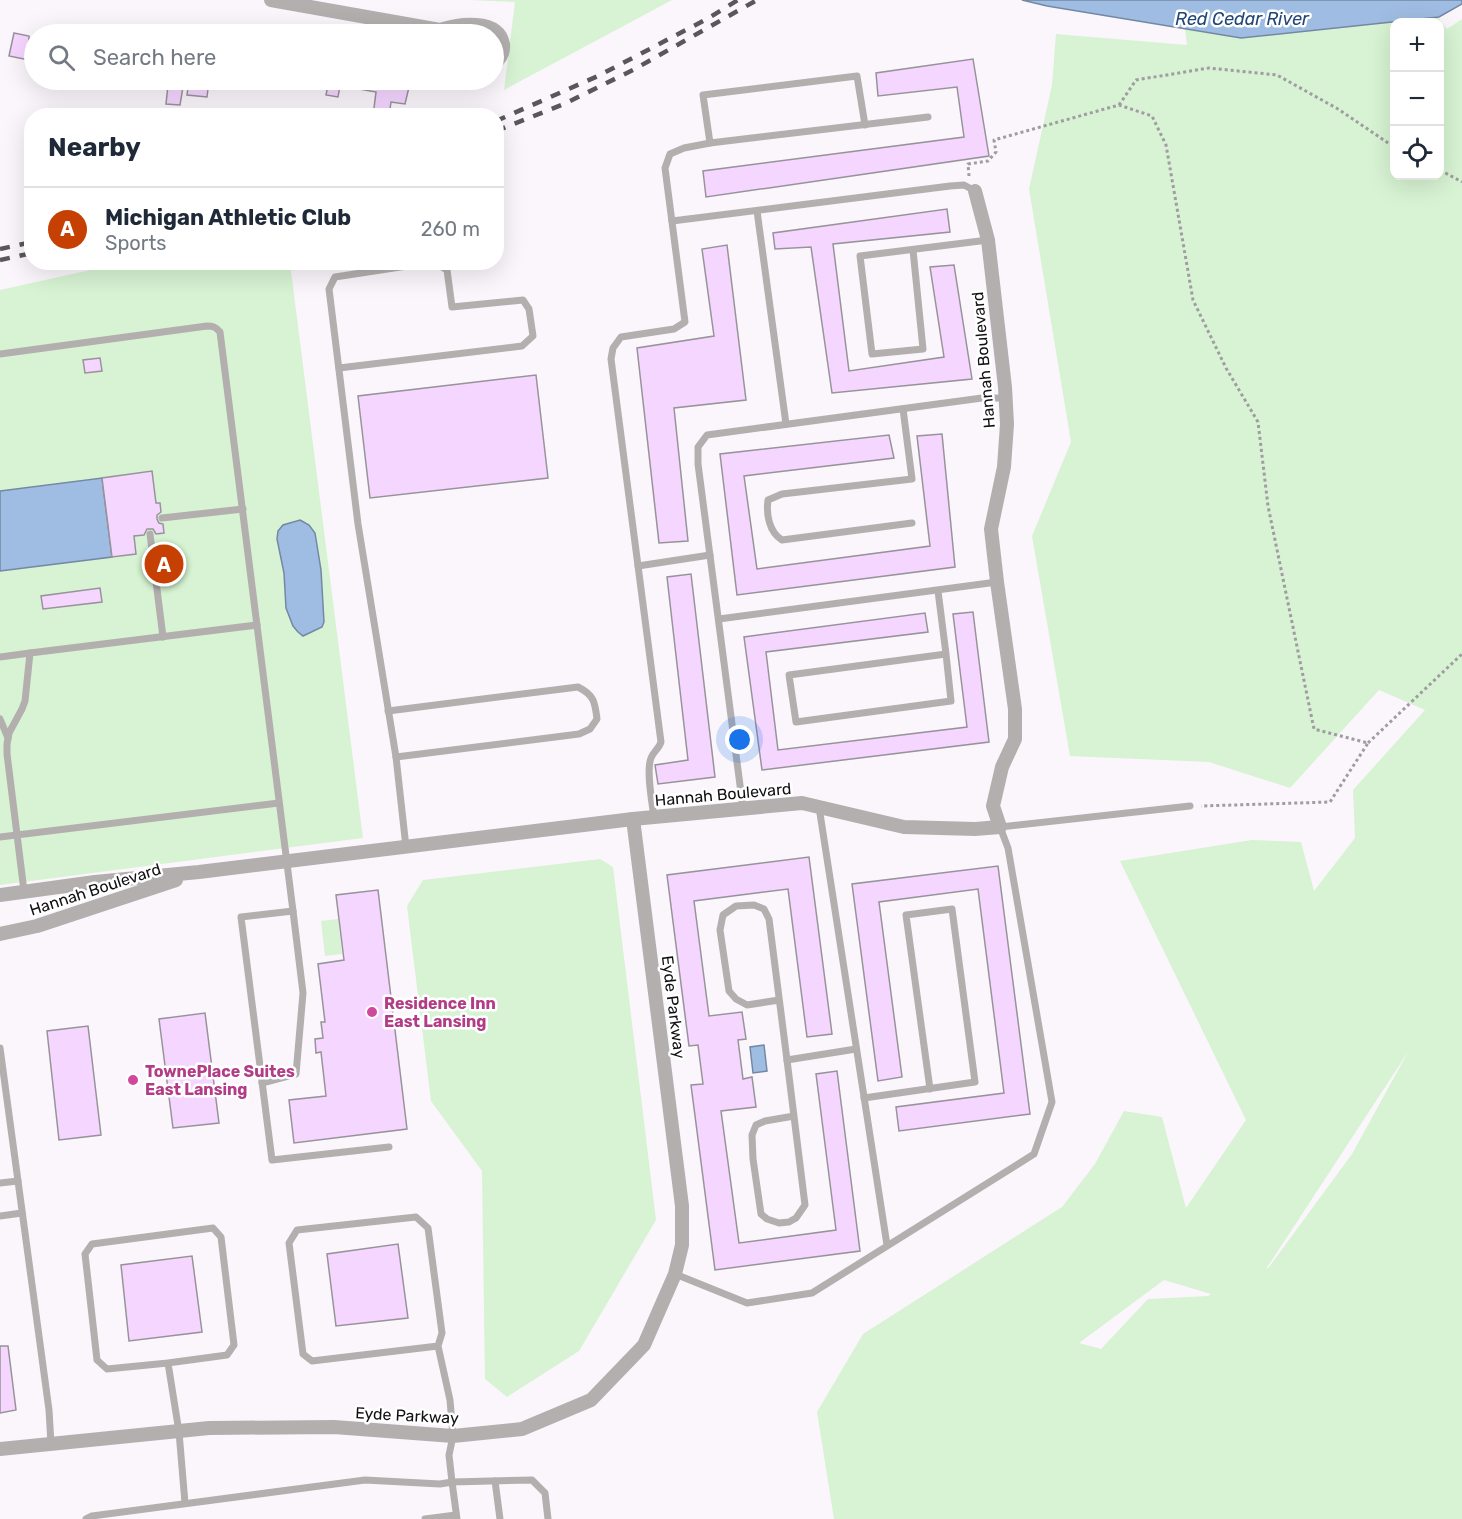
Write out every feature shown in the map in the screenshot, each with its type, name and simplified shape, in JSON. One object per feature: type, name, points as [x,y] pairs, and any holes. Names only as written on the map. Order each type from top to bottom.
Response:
[{"type":"street","points":[[271,0],[398,24]]},
{"type":"street","name":"Hannah Boulevard","points":[[0,894],[286,862],[633,819],[802,803],[904,827],[975,829],[1000,827],[993,806],[1002,767],[1015,739],[1015,709],[991,529],[1004,467],[1008,424],[988,240],[972,190]]},
{"type":"street","name":"Eyde Parkway","points":[[0,1449],[209,1428],[334,1427],[453,1436],[522,1429],[591,1400],[644,1345],[675,1274],[682,1245],[682,1206],[633,819]]},
{"type":"street","name":"Hannah Boulevard","points":[[0,934],[37,926],[199,872]]},
{"type":"lane","points":[[710,143],[703,95],[857,76],[865,125]]},
{"type":"lane","points":[[654,817],[649,765],[652,755],[659,749],[661,742],[611,359],[613,348],[621,337],[674,329],[685,322],[665,168],[670,154],[684,148],[710,143],[928,117]]},
{"type":"lane","points":[[672,221],[950,186],[964,185],[972,190]]},
{"type":"lane","points":[[757,211],[786,424]]},
{"type":"lane","points":[[913,250],[923,349],[872,354],[860,256],[988,240]]},
{"type":"lane","points":[[381,270],[335,277],[329,289],[358,524],[396,758],[406,847]]},
{"type":"lane","points":[[339,368],[522,346],[533,336],[529,309],[523,300],[452,307],[447,270]]},
{"type":"lane","points":[[0,354],[207,326],[213,326],[220,332],[303,993],[296,1074],[261,1083]]},
{"type":"lane","points":[[743,808],[698,464],[698,447],[707,435],[982,398],[1005,398]]},
{"type":"lane","points":[[903,409],[912,478],[782,494],[768,500],[767,508],[770,523],[782,540],[912,523]]},
{"type":"lane","points":[[162,518],[243,508]]},
{"type":"lane","points":[[150,534],[163,637]]},
{"type":"lane","points":[[638,566],[710,555]]},
{"type":"lane","points":[[718,619],[997,582]]},
{"type":"lane","points":[[938,591],[946,654],[951,701],[796,722],[789,675],[946,654]]},
{"type":"lane","points":[[0,657],[257,625]]},
{"type":"lane","points":[[24,891],[7,754],[11,728],[24,705],[30,653]]},
{"type":"lane","points":[[388,711],[578,687],[590,693],[596,706],[597,719],[590,729],[579,734],[396,758]]},
{"type":"lane","points":[[0,719],[8,738]]},
{"type":"lane","points":[[0,837],[279,803]]},
{"type":"lane","points":[[675,1274],[747,1303],[812,1293],[1034,1154],[1052,1102],[1008,848],[1000,827],[1190,806]]},
{"type":"lane","points":[[819,807],[887,1245]]},
{"type":"lane","points":[[779,1000],[747,1005],[736,999],[729,991],[720,930],[723,915],[736,906],[754,905],[764,909],[769,919],[787,1060],[794,1116],[805,1205],[796,1218],[789,1222],[779,1223],[761,1214],[752,1135],[756,1125],[765,1121],[794,1116]]},
{"type":"lane","points":[[864,1098],[930,1089],[975,1082],[952,909],[906,915],[930,1089]]},
{"type":"lane","points":[[293,910],[241,917],[272,1160],[390,1147]]},
{"type":"lane","points":[[0,1048],[49,1410],[51,1444]]},
{"type":"lane","points":[[787,1060],[856,1049]]},
{"type":"lane","points":[[0,1183],[18,1181]]},
{"type":"lane","points":[[0,1216],[22,1213]]},
{"type":"lane","points":[[425,1519],[457,1517],[449,1455],[453,1436],[450,1400],[438,1346],[442,1333],[428,1228],[416,1217],[297,1230],[289,1243],[303,1354],[312,1361],[438,1346]]},
{"type":"lane","points":[[213,1228],[221,1237],[234,1345],[226,1354],[168,1363],[107,1369],[97,1360],[85,1254],[92,1244],[213,1228]]},
{"type":"lane","points":[[168,1363],[179,1432],[185,1503]]},
{"type":"lane","points":[[87,1519],[92,1515],[365,1480],[440,1484],[532,1480],[545,1493],[548,1519]]},
{"type":"lane","points":[[495,1481],[500,1519]]},
{"type":"path","points":[[1119,105],[1136,80],[1209,68],[1277,75],[1338,109],[1390,144]]},
{"type":"path","points":[[972,190],[968,164],[988,161],[996,152],[994,140],[1119,105],[1152,116],[1166,145],[1193,300],[1226,368],[1258,422],[1268,506],[1314,729],[1368,743]]},
{"type":"path","points":[[1444,173],[1462,182]]},
{"type":"path","points":[[1190,806],[1330,802],[1368,743],[1462,654]]},
{"type":"green space","points":[[468,0],[672,0],[504,90],[515,2]]},
{"type":"green space","points":[[1181,0],[1424,0],[1438,18],[1390,18],[1390,180],[1444,180],[1444,25],[1447,29],[1462,19],[1462,1519],[834,1519],[817,1412],[863,1334],[1062,1207],[1095,1164],[1124,1111],[1162,1117],[1186,1208],[1246,1120],[1120,861],[1252,840],[1301,842],[1314,891],[1355,838],[1353,790],[1425,710],[1379,690],[1290,788],[1209,762],[1070,756],[1032,536],[1071,442],[1029,189],[1052,85],[1056,34],[1187,45]],"holes":[[[1408,1052],[1352,1154],[1266,1269]],[[1164,1280],[1211,1294],[1148,1299],[1101,1349],[1079,1343]]]},
{"type":"green space","points":[[90,270],[291,270],[363,838],[0,885],[0,290]]},
{"type":"green space","points":[[600,859],[613,867],[656,1220],[579,1351],[507,1397],[485,1379],[482,1171],[431,1101],[407,906],[423,880]]},
{"type":"green space","points":[[338,919],[342,954],[325,956],[321,921]]},
{"type":"water","name":"Red Cedar River","points":[[1022,0],[1462,0],[1462,4],[1439,17],[1390,18],[1390,22],[1241,38]]},
{"type":"water","points":[[102,478],[112,557],[0,571],[0,491]]},
{"type":"water","points":[[300,520],[309,525],[315,533],[321,570],[324,622],[322,627],[303,636],[293,626],[286,608],[284,573],[277,539],[278,531],[283,525]]},
{"type":"water","points":[[764,1045],[767,1071],[753,1073],[750,1047]]},
{"type":"building","points":[[14,33],[24,35],[24,59],[9,56]]},
{"type":"building","points":[[973,59],[989,156],[706,197],[703,171],[964,137],[957,87],[878,96],[876,73]]},
{"type":"building","points":[[167,90],[182,90],[180,105],[166,104]]},
{"type":"building","points":[[188,90],[208,90],[207,97],[187,95]]},
{"type":"building","points":[[327,90],[339,90],[338,97],[326,95]]},
{"type":"building","points":[[365,90],[408,90],[405,104],[391,102],[390,108],[374,108],[376,92]]},
{"type":"building","points":[[947,209],[950,232],[833,244],[849,371],[944,357],[930,267],[954,265],[972,379],[832,393],[811,247],[775,249],[773,233]]},
{"type":"building","points":[[727,245],[746,400],[674,408],[688,541],[659,543],[637,348],[714,336],[702,249]]},
{"type":"building","points":[[100,358],[102,371],[85,373],[83,360]]},
{"type":"building","points":[[536,375],[548,478],[370,498],[358,396]]},
{"type":"building","points":[[942,434],[955,567],[737,595],[720,454],[889,435],[894,458],[744,476],[757,569],[930,546],[917,436]]},
{"type":"building","points":[[152,471],[156,503],[160,503],[161,512],[157,515],[157,519],[163,524],[164,533],[156,534],[153,529],[147,529],[144,535],[134,536],[136,554],[112,557],[102,478]]},
{"type":"building","points":[[691,574],[715,777],[658,784],[655,765],[688,760],[667,577]]},
{"type":"building","points":[[100,588],[102,602],[43,609],[41,596]]},
{"type":"building","points":[[973,612],[989,742],[762,770],[744,637],[925,613],[928,632],[766,652],[778,750],[967,727],[953,614]]},
{"type":"building","points":[[809,857],[832,1034],[807,1037],[788,889],[694,901],[709,1016],[742,1012],[746,1039],[738,1040],[743,1079],[752,1077],[756,1107],[721,1111],[739,1243],[836,1230],[816,1074],[837,1071],[860,1251],[715,1270],[691,1085],[703,1084],[698,1045],[689,1046],[667,875]]},
{"type":"building","points":[[998,866],[1030,1114],[899,1131],[896,1107],[1004,1093],[978,889],[879,902],[902,1077],[878,1081],[852,884]]},
{"type":"building","name":"Residence Inn East Lansing","points":[[378,890],[407,1129],[294,1143],[289,1100],[326,1096],[321,1052],[316,1053],[315,1039],[323,1038],[321,1022],[325,1022],[318,964],[344,960],[336,895]]},
{"type":"building","points":[[205,1013],[219,1123],[173,1128],[159,1019]]},
{"type":"building","points":[[88,1026],[101,1135],[59,1140],[47,1031]]},
{"type":"building","points":[[398,1244],[408,1318],[336,1326],[327,1254]]},
{"type":"building","points":[[192,1256],[202,1332],[129,1341],[121,1265]]},
{"type":"building","points":[[0,1346],[8,1346],[16,1410],[0,1413]]},
{"type":"railway","points":[[504,117],[598,76],[707,19],[738,0]]},
{"type":"railway","points":[[504,128],[564,104],[633,70],[757,0]]},
{"type":"railway","points":[[0,249],[24,244]]},
{"type":"railway","points":[[0,260],[24,255]]},
{"type":"place","name":"Michigan Athletic Club","points":[[164,564]]},
{"type":"place","name":"Residence Inn East Lansing","points":[[372,1012]]},
{"type":"place","name":"TownePlace Suites East Lansing","points":[[133,1080]]}]
